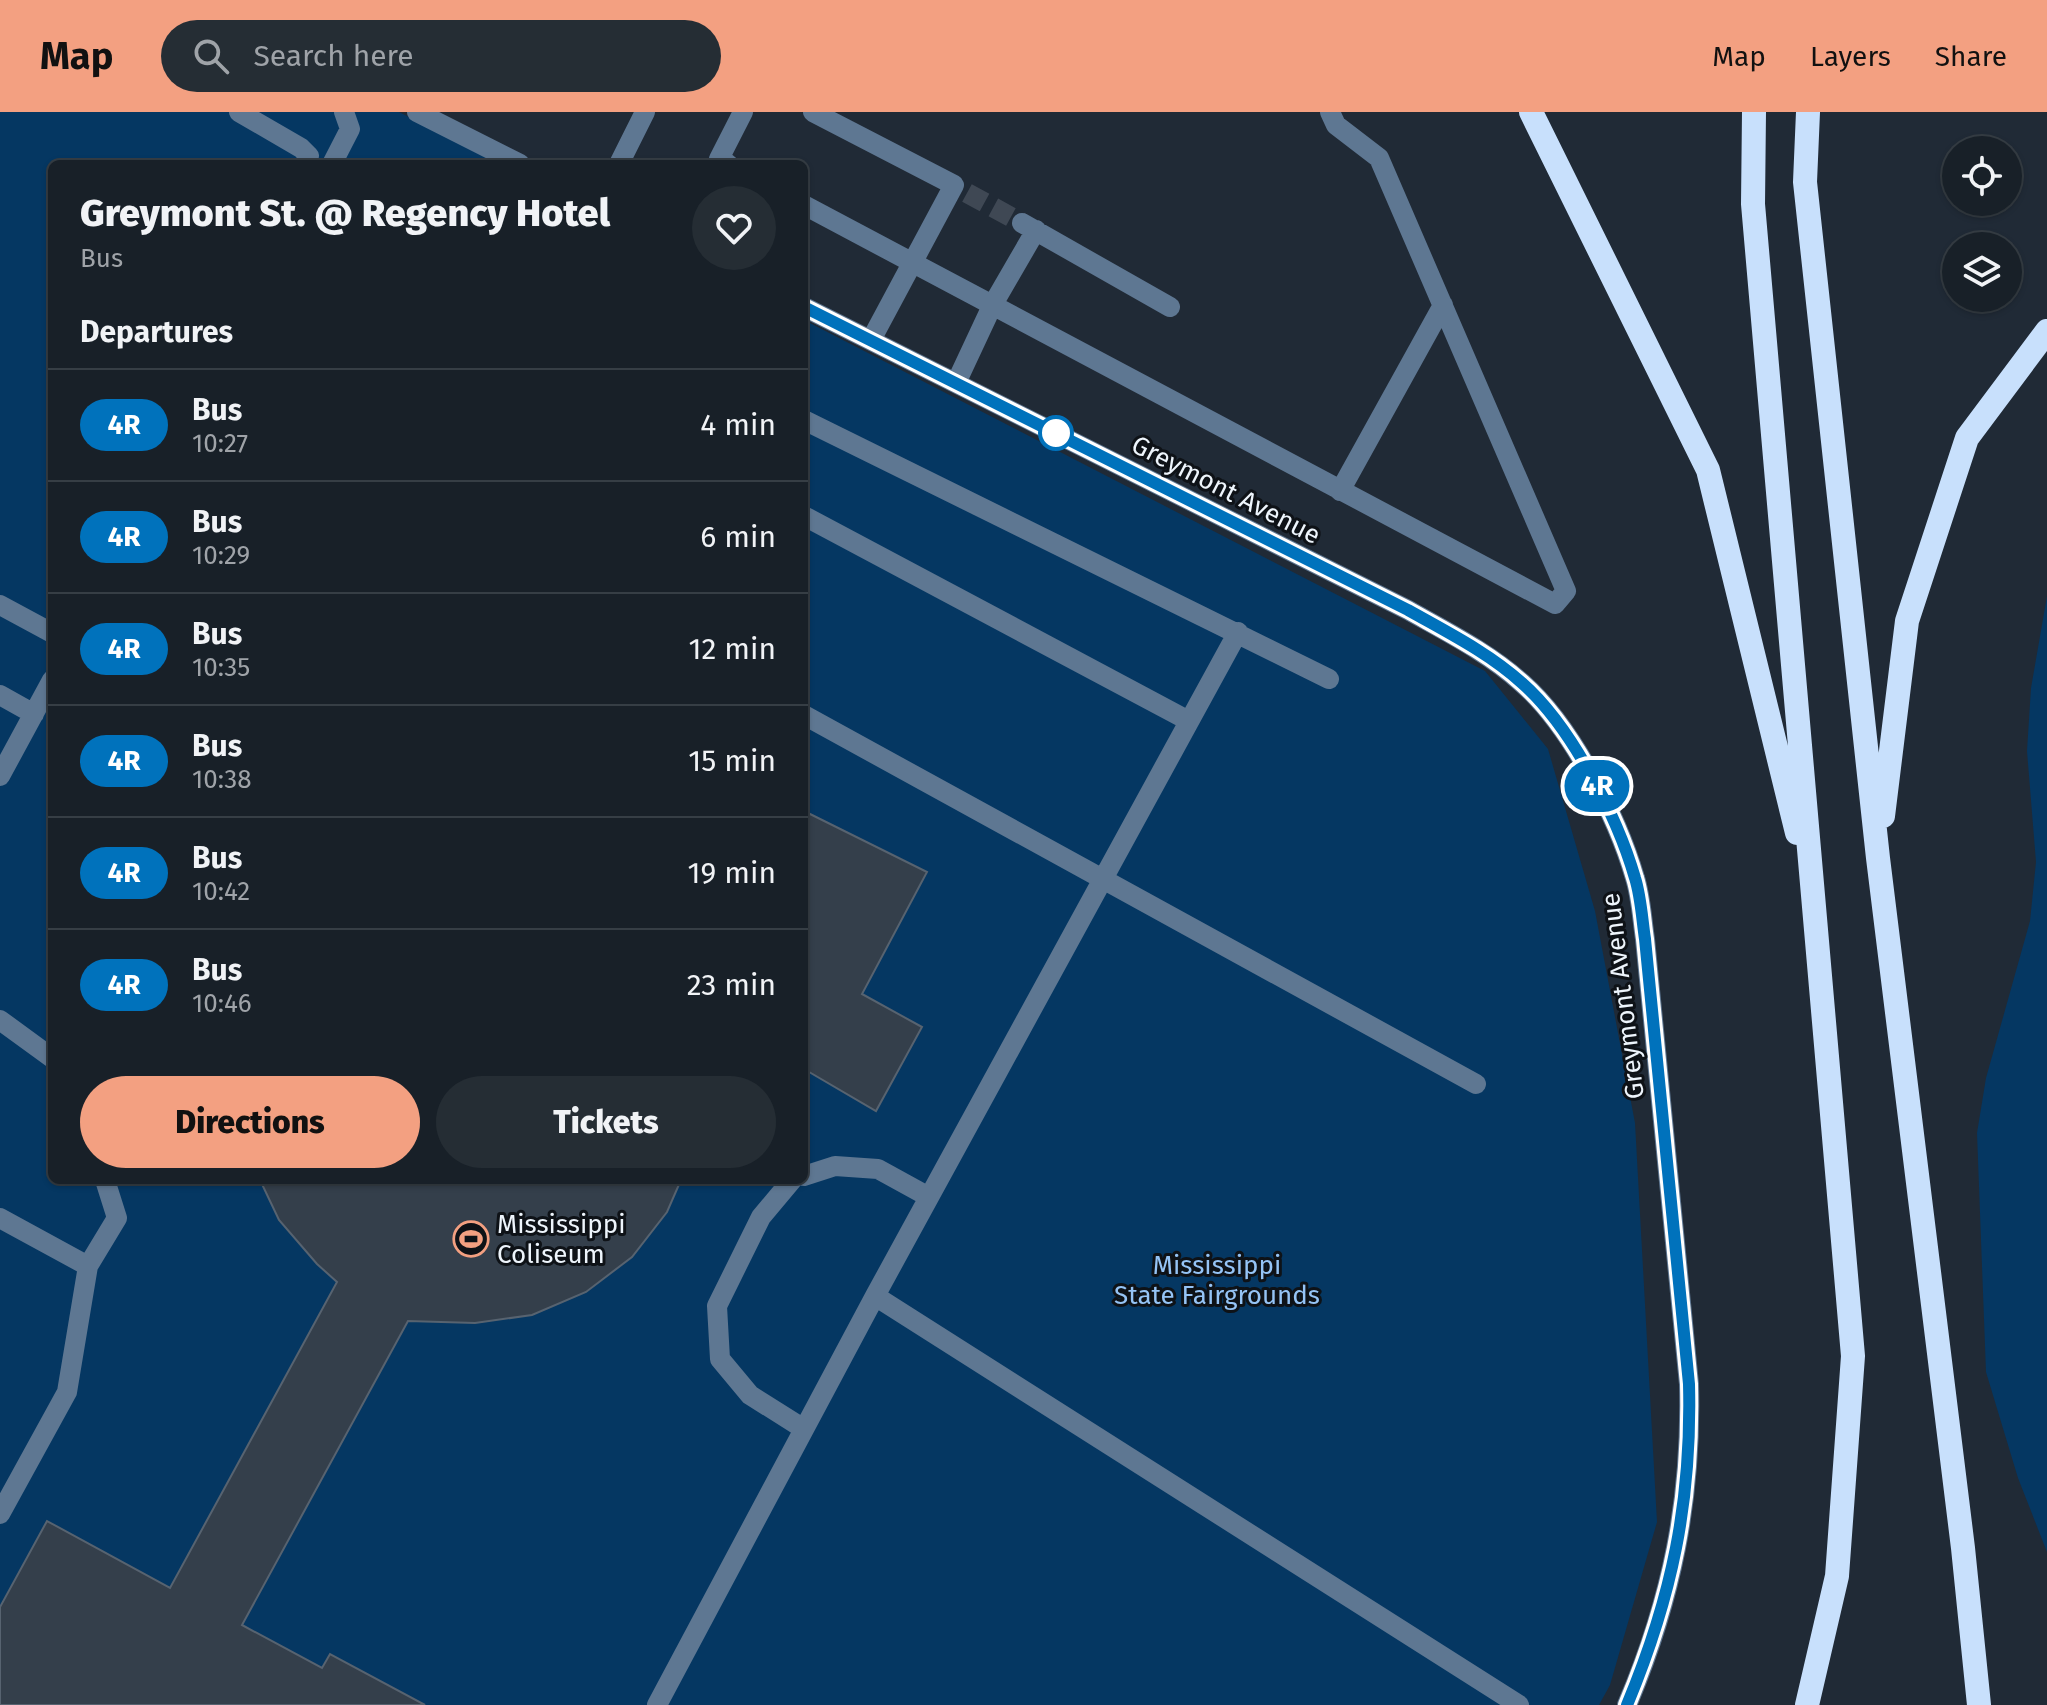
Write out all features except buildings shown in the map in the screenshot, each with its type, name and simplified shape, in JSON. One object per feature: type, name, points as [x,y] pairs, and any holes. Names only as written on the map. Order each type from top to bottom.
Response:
[{"type":"highway","points":[[1531,112],[1708,470],[1816,909]]},
{"type":"highway","points":[[1754,112],[1753,204],[1853,1356],[1837,1576],[1807,1705]]},
{"type":"highway","points":[[1808,112],[1805,182],[1878,858],[1961,1533],[1979,1705]]},
{"type":"highway","points":[[1878,858],[1907,621],[1967,438],[2047,331]]},
{"type":"street","points":[[239,112],[301,148],[309,156],[306,160]]},
{"type":"street","points":[[334,160],[350,129],[344,112]]},
{"type":"street","points":[[417,112],[512,160]]},
{"type":"street","points":[[621,160],[645,112]]},
{"type":"street","points":[[721,160],[743,112]]},
{"type":"street","points":[[813,112],[960,189],[912,264],[871,340]]},
{"type":"street","points":[[808,207],[1555,604],[1566,591],[1379,158],[1336,125],[1330,112]]},
{"type":"street","points":[[956,383],[1029,226],[1170,307]]},
{"type":"street","points":[[1340,491],[1443,305]]},
{"type":"street","name":"Greymont Avenue","points":[[808,309],[1408,610],[1486,656],[1523,683],[1574,747],[1619,830],[1637,881],[1689,1384],[1687,1487],[1662,1612],[1627,1705]]},
{"type":"street","points":[[808,422],[1329,679]]},
{"type":"street","points":[[808,518],[1189,721]]},
{"type":"street","points":[[0,605],[48,631]]},
{"type":"street","points":[[657,1705],[875,1296],[1238,632]]},
{"type":"street","points":[[0,776],[48,688]]},
{"type":"street","points":[[0,695],[34,714]]},
{"type":"street","points":[[808,717],[1476,1084]]},
{"type":"street","points":[[0,1020],[48,1055]]},
{"type":"street","points":[[808,1175],[835,1166],[878,1169],[929,1197]]},
{"type":"street","points":[[0,1514],[67,1392],[88,1266],[117,1218],[106,1184]]},
{"type":"street","points":[[789,1184],[761,1217],[717,1306],[720,1359],[750,1395],[804,1429]]},
{"type":"street","points":[[0,1218],[88,1266]]},
{"type":"street","points":[[875,1296],[1519,1705]]},
{"type":"green space","name":"Mississippi State Fairgrounds","points":[[0,112],[399,112],[492,160],[48,160],[48,1184],[808,1184],[808,322],[1485,671],[1548,749],[1595,911],[1635,1123],[1657,1522],[1610,1685],[1599,1705],[0,1705]]},
{"type":"green space","points":[[2047,596],[2047,1552],[2018,1478],[1986,1372],[1977,1133],[1986,1078],[2030,921],[2036,862],[2027,751],[2031,688]]},
{"type":"tunnel","points":[[967,193],[1022,223]]},
{"type":"bus line","name":"4R","points":[[808,309],[1408,610],[1466,643],[1523,683],[1574,747],[1619,830],[1637,881],[1689,1384],[1687,1487],[1676,1547],[1662,1612],[1627,1705]]},
{"type":"place","name":"Mississippi Coliseum","points":[[471,1239]]}]
